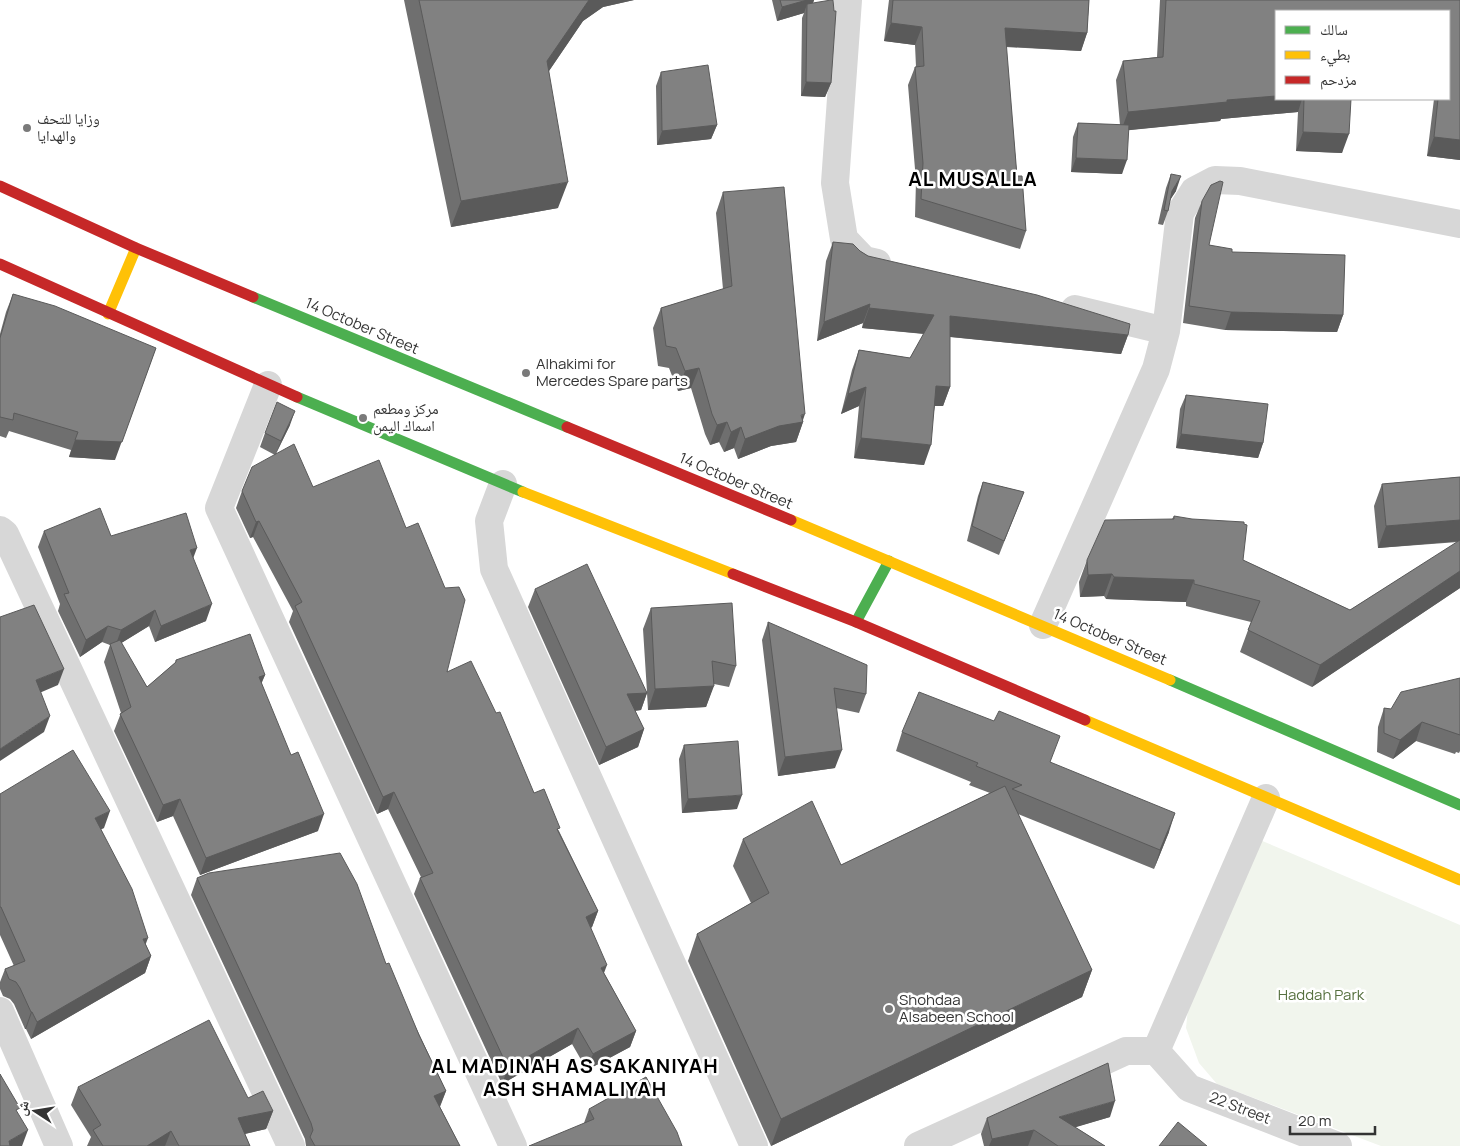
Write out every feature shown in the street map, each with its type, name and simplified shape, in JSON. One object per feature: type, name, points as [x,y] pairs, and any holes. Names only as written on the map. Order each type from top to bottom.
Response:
[{"type":"main road","name":"14 October Street","points":[[0,186],[136,248],[1043,625],[1460,804]]},
{"type":"main road","points":[[108,314],[136,248]]},
{"type":"main road","points":[[0,264],[268,385],[504,484],[856,622],[1460,880]]},
{"type":"main road","points":[[856,622],[889,561]]},
{"type":"street","points":[[848,0],[835,183],[844,239],[864,260],[901,269]]},
{"type":"street","points":[[1043,625],[1156,369],[1166,331],[1180,213],[1194,191],[1215,180],[1240,181],[1460,224]]},
{"type":"street","points":[[1052,304],[1166,331]]},
{"type":"street","points":[[268,385],[219,508],[513,1146]]},
{"type":"street","points":[[504,484],[489,521],[494,569],[754,1146]]},
{"type":"street","points":[[0,530],[13,552],[291,1146]]},
{"type":"street","points":[[918,1146],[1126,1051],[1156,1051],[1266,798]]},
{"type":"street","points":[[0,1011],[59,1146]]},
{"type":"street","name":"22 Street","points":[[1156,1051],[1189,1088],[1338,1146]]},
{"type":"green space","name":"Haddah Park","points":[[1260,840],[1460,925],[1460,1146],[1381,1146],[1217,1084],[1199,1063],[1186,1028],[1190,989]]},
{"type":"building","points":[[419,0],[589,0],[547,61],[568,182],[461,201]]},
{"type":"building","points":[[780,0],[807,0],[782,7]]},
{"type":"building","points":[[833,0],[834,11],[836,11],[831,83],[806,82],[807,4]]},
{"type":"building","points":[[893,0],[1089,0],[1087,33],[1005,28],[1017,176],[1022,176],[1026,231],[921,199],[923,163],[915,67],[924,66],[922,27],[891,23]]},
{"type":"building","points":[[1166,0],[1460,0],[1460,140],[1434,137],[1438,100],[1450,100],[1450,10],[1275,10],[1275,96],[1128,112],[1123,61],[1163,57]]},
{"type":"building","points":[[708,65],[717,125],[662,131],[661,72]]},
{"type":"building","points":[[1304,100],[1351,100],[1349,134],[1303,132]]},
{"type":"building","points":[[1078,123],[1129,125],[1127,160],[1076,158]]},
{"type":"building","points":[[1171,174],[1181,176],[1172,191],[1168,211],[1164,210]]},
{"type":"building","points":[[1220,181],[1223,182],[1209,245],[1232,249],[1232,252],[1345,255],[1343,315],[1231,312],[1189,306],[1202,201],[1211,185]]},
{"type":"building","points":[[784,187],[805,414],[801,415],[803,422],[779,426],[745,439],[741,427],[731,432],[727,422],[717,425],[699,368],[685,371],[676,348],[666,346],[661,308],[732,286],[723,192]]},
{"type":"building","points":[[833,242],[853,244],[868,256],[1037,295],[1130,324],[1128,335],[950,316],[950,387],[936,386],[931,445],[861,438],[866,387],[848,394],[859,350],[910,358],[934,315],[869,308],[870,304],[824,322]]},
{"type":"building","points":[[13,294],[55,306],[156,348],[122,442],[75,440],[78,432],[14,413],[13,420],[0,417],[0,338]]},
{"type":"building","points":[[1186,395],[1268,404],[1263,443],[1181,434]]},
{"type":"building","points":[[277,402],[295,411],[281,441],[265,433]]},
{"type":"building","points":[[294,444],[313,487],[379,460],[406,528],[418,523],[445,588],[459,587],[465,600],[447,672],[471,661],[496,713],[500,712],[534,793],[544,789],[560,828],[557,829],[598,911],[586,917],[607,965],[601,968],[636,1031],[593,1054],[578,1028],[508,1068],[420,878],[433,873],[394,792],[383,797],[295,606],[302,602],[259,521],[256,522],[242,491],[252,467]]},
{"type":"building","points":[[1460,477],[1460,520],[1386,526],[1382,484]]},
{"type":"building","points":[[983,482],[1024,492],[1004,541],[972,526]]},
{"type":"building","points":[[100,508],[111,536],[186,513],[197,548],[190,550],[212,604],[161,626],[155,610],[121,630],[108,626],[86,640],[64,594],[69,593],[44,531]]},
{"type":"building","points":[[1174,516],[1244,522],[1247,525],[1243,560],[1350,610],[1460,540],[1460,571],[1320,665],[1248,630],[1260,601],[1194,584],[1194,580],[1114,577],[1112,574],[1088,575],[1087,560],[1105,520],[1174,519]]},
{"type":"building","points":[[587,564],[647,693],[627,694],[644,729],[606,747],[535,589]]},
{"type":"building","points":[[732,603],[736,666],[712,661],[714,686],[655,689],[651,608]]},
{"type":"building","points":[[34,605],[64,669],[36,680],[50,716],[0,749],[0,617]]},
{"type":"building","points":[[768,622],[867,665],[866,694],[834,688],[842,750],[785,757]]},
{"type":"building","points":[[250,634],[265,675],[259,677],[291,755],[298,752],[324,814],[206,858],[180,799],[163,805],[120,714],[131,707],[110,644],[120,640],[147,687],[176,660]]},
{"type":"building","points":[[1460,678],[1460,735],[1422,722],[1400,740],[1384,733],[1384,708],[1391,709],[1401,692]]},
{"type":"building","points":[[919,692],[994,721],[999,711],[1060,736],[1050,762],[1175,813],[1160,850],[1012,789],[1022,785],[976,766],[978,763],[902,732]]},
{"type":"building","points":[[738,741],[742,795],[688,799],[684,745]]},
{"type":"building","points":[[73,750],[110,811],[95,818],[132,889],[148,938],[143,939],[151,956],[37,1022],[20,988],[16,982],[9,979],[5,969],[25,961],[0,907],[0,794]]},
{"type":"building","points":[[1005,786],[1092,970],[781,1119],[697,934],[769,893],[743,839],[812,801],[841,865]]},
{"type":"building","points":[[340,853],[357,884],[386,964],[389,963],[419,1035],[446,1091],[434,1096],[460,1146],[315,1146],[310,1137],[313,1130],[311,1123],[197,878],[209,873]]},
{"type":"building","points":[[209,1020],[248,1098],[263,1091],[273,1111],[238,1118],[250,1146],[179,1146],[171,1131],[147,1146],[103,1146],[93,1130],[101,1125],[78,1087]]},
{"type":"building","points":[[1108,1063],[1115,1101],[1059,1117],[1105,1146],[1058,1146],[1034,1130],[992,1139],[987,1118]]},
{"type":"building","points":[[0,1074],[20,1108],[16,1110],[28,1130],[9,1141],[10,1146],[0,1146]]},
{"type":"building","points":[[646,1077],[677,1132],[682,1146],[529,1146],[594,1119],[589,1109]]},
{"type":"building","points":[[1178,1122],[1207,1146],[1159,1146]]},
{"type":"traffic: fast","points":[[253,297],[567,427]]},
{"type":"traffic: fast","points":[[297,397],[523,492]]},
{"type":"traffic: fast","points":[[856,622],[889,561]]},
{"type":"traffic: fast","points":[[1170,680],[1460,805]]},
{"type":"traffic: slow","points":[[108,314],[136,248]]},
{"type":"traffic: slow","points":[[523,492],[733,574]]},
{"type":"traffic: slow","points":[[791,520],[1170,680]]},
{"type":"traffic: slow","points":[[1085,720],[1460,880]]},
{"type":"traffic: jam","points":[[0,186],[136,248],[253,297]]},
{"type":"traffic: jam","points":[[0,264],[297,397]]},
{"type":"traffic: jam","points":[[567,427],[791,520]]},
{"type":"traffic: jam","points":[[733,574],[856,622],[1085,720]]},
{"type":"place","name":"وزايا للتحف والهدايا","points":[[27,128]]},
{"type":"place","name":"Alhakimi for Mercedes Spare parts","points":[[526,373]]},
{"type":"place","name":"مركز ومطعم اسماك اليمن","points":[[363,418]]},
{"type":"place","name":"Shohdaa Alsabeen School","points":[[889,1009]]},
{"type":"district","name":"AL MUSALLA","points":[[973,179]]},
{"type":"district","name":"AL MADINAH AS SAKANIYAH ASH SHAMALIYAH","points":[[575,1078]]}]
